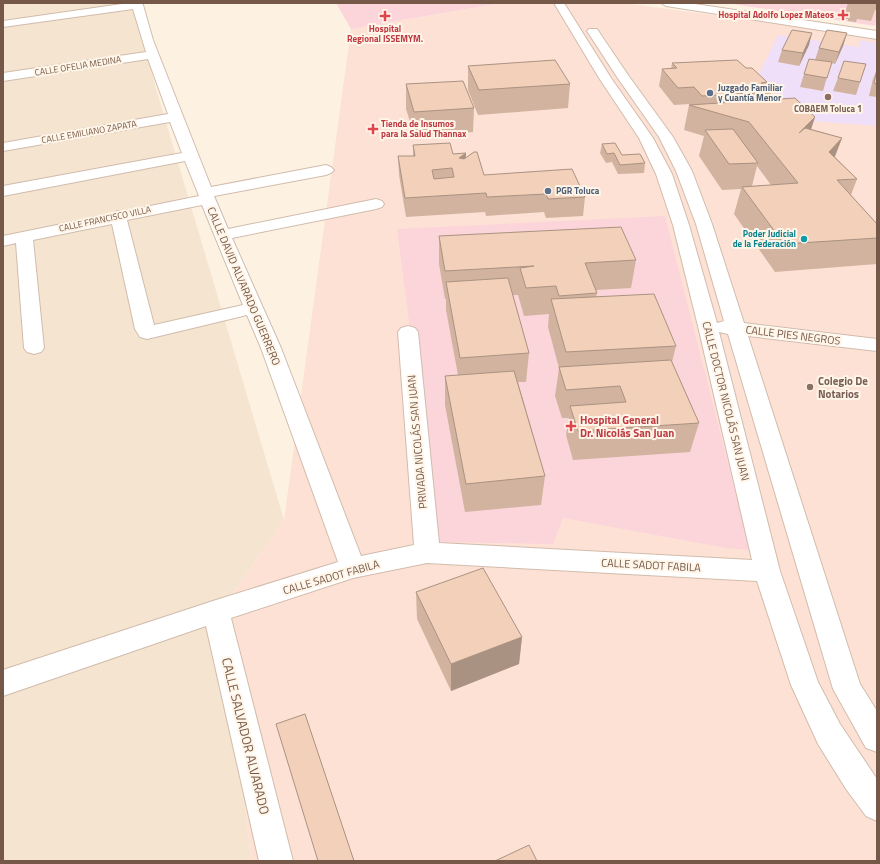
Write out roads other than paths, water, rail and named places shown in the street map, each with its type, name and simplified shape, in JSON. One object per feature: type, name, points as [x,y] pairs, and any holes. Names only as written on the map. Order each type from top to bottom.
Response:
[{"type":"street","points":[[3,13],[76,3]]},
{"type":"street","name":"CALLE DOCTOR NICOLÁS SAN JUAN","points":[[559,3],[605,78],[646,138],[664,174],[681,225],[708,326],[767,571],[805,685],[829,734],[857,778],[877,805]]},
{"type":"street","points":[[575,3],[623,77],[662,132],[684,170],[704,224],[737,328],[847,689],[877,738]]},
{"type":"street","points":[[666,3],[877,35]]},
{"type":"street","points":[[706,3],[877,29]]},
{"type":"street","points":[[3,24],[138,4]]},
{"type":"street","name":"CALLE DAVID ALVARADO GUERRERO","points":[[138,4],[147,40],[190,156],[253,308],[272,348],[353,568]]},
{"type":"street","name":"CALLE OFELIA MEDINA","points":[[3,77],[153,55]]},
{"type":"street","name":"CALLE EMILIANO ZAPATA","points":[[3,147],[176,117]]},
{"type":"street","points":[[3,191],[190,156]]},
{"type":"street","name":"CALLE FRANCISCO VILLA","points":[[3,241],[326,170]]},
{"type":"street","points":[[222,235],[376,204]]},
{"type":"street","points":[[118,216],[147,333],[253,308]]},
{"type":"street","points":[[24,236],[34,348]]},
{"type":"street","name":"CALLE PIES NEGROS","points":[[708,326],[737,328],[877,346]]},
{"type":"street","name":"PRIVADA NICOLÁS SAN JUAN","points":[[408,332],[427,553]]},
{"type":"street","name":"CALLE SADOT FABILA","points":[[3,683],[216,611],[353,568],[427,553],[767,571]]},
{"type":"street","name":"CALLE SALVADOR ALVARADO","points":[[216,611],[276,861]]},
{"type":"place","name":"Hospital Adolfo Lopez Mateos","points":[[843,15]]},
{"type":"place","name":"Hospital Regional ISSEMYM.","points":[[385,16]]},
{"type":"place","name":"Juzgado Familiar y Cuantía Menor","points":[[710,93]]},
{"type":"place","name":"COBAEM Toluca 1","points":[[828,97]]},
{"type":"place","name":"Tienda de Insumos para la Salud Thannax","points":[[373,129]]},
{"type":"place","name":"PGR Toluca","points":[[548,191]]},
{"type":"place","name":"Poder Judicial de la Federación","points":[[804,239]]},
{"type":"place","name":"Colegio De Notarios","points":[[810,387]]},
{"type":"place","name":"Hospital General Dr. Nicolás San Juan","points":[[571,426]]}]
